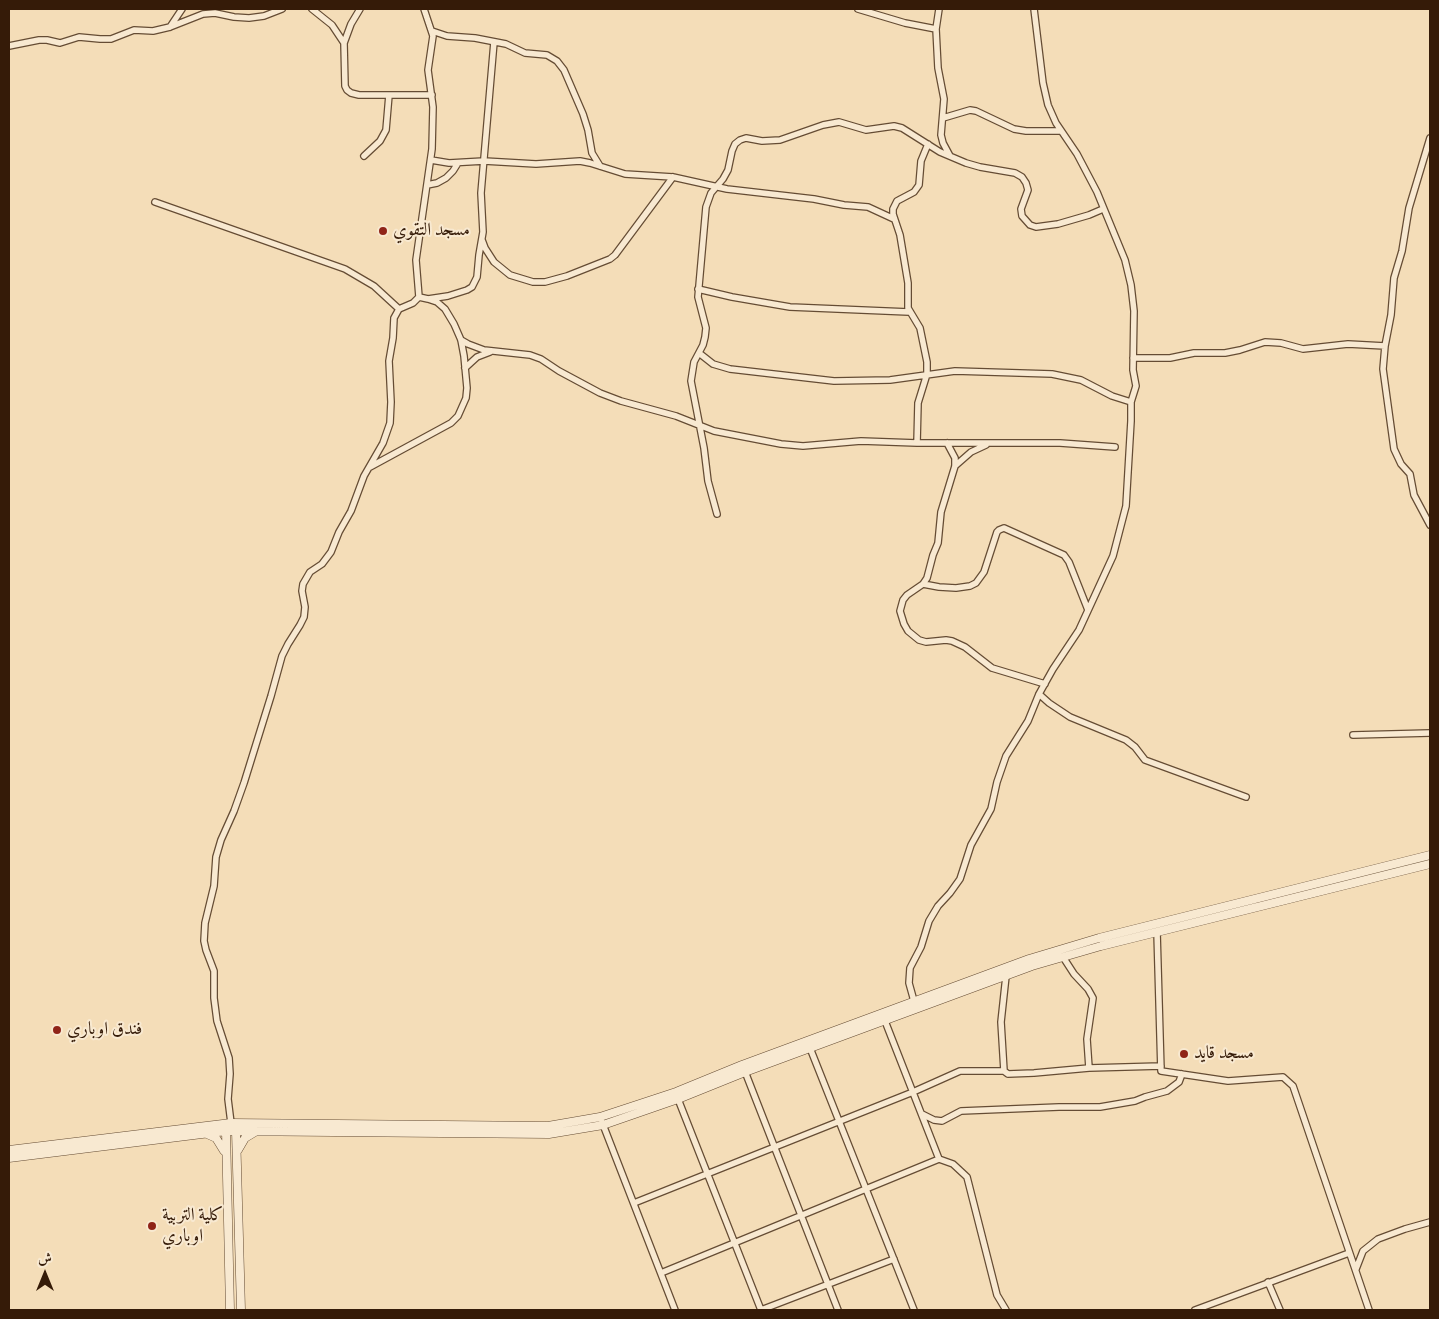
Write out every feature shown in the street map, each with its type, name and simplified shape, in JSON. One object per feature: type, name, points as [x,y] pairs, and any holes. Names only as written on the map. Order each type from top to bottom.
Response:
[{"type":"street","points":[[170,27],[182,9]]},
{"type":"street","points":[[9,46],[39,40],[60,43],[79,37],[111,39],[134,30],[153,31],[170,27],[203,14],[215,13],[234,18],[249,18],[264,16],[282,9]]},
{"type":"street","points":[[312,9],[332,25],[344,42]]},
{"type":"street","points":[[360,9],[351,24],[344,42],[347,90],[355,95],[432,96]]},
{"type":"street","points":[[241,1310],[236,1131],[231,1123],[228,1098],[230,1074],[228,1058],[217,1021],[214,998],[214,971],[204,941],[205,923],[214,886],[216,857],[221,840],[242,790],[282,656],[304,617],[303,584],[310,572],[322,564],[331,552],[369,468],[383,443],[390,423],[389,361],[394,318],[399,309],[413,303],[419,297],[416,260],[431,160],[433,121],[428,70],[429,55],[433,42],[432,31],[424,9]]},
{"type":"street","points":[[858,9],[897,21],[936,28]]},
{"type":"street","points":[[939,9],[936,28],[938,68],[944,100],[941,135],[946,150],[951,157]]},
{"type":"street","points":[[914,1001],[909,983],[910,968],[921,947],[929,921],[938,906],[960,879],[971,845],[991,809],[997,782],[1006,756],[1028,721],[1039,694],[1079,630],[1113,556],[1123,523],[1128,489],[1132,421],[1131,402],[1136,386],[1133,370],[1134,311],[1131,285],[1124,260],[1090,179],[1061,131],[1048,105],[1034,9]]},
{"type":"street","points":[[432,31],[448,36],[475,38],[506,44],[525,53],[547,55],[561,65],[583,114],[592,153],[600,166]]},
{"type":"street","points":[[428,299],[458,293],[472,287],[477,277],[483,224],[480,201],[494,42]]},
{"type":"street","points":[[364,156],[380,141],[386,130],[389,95]]},
{"type":"street","points":[[943,118],[970,110],[1014,129],[1061,131]]},
{"type":"street","points":[[717,514],[708,481],[704,448],[698,425],[696,399],[691,381],[692,371],[705,336],[706,328],[699,304],[698,289],[706,207],[708,200],[728,170],[735,144],[740,140],[746,138],[762,141],[780,140],[823,125],[839,122],[866,130],[894,126],[910,131],[951,157],[980,167],[1015,173],[1022,177],[1028,190],[1021,210],[1022,216],[1030,225],[1036,227],[1058,224],[1081,218],[1103,209]]},
{"type":"street","points":[[1430,138],[1407,217],[1402,251],[1394,278],[1392,315],[1385,346],[1383,368],[1394,449],[1401,464],[1410,474],[1414,494],[1430,525]]},
{"type":"street","points":[[917,443],[918,403],[927,374],[927,362],[920,328],[910,312],[908,284],[900,235],[893,210],[901,198],[914,192],[919,185],[921,161],[928,144]]},
{"type":"street","points":[[431,160],[458,163],[484,161],[536,164],[580,161],[625,174],[673,177],[738,191],[868,207],[894,219]]},
{"type":"street","points":[[427,184],[437,183],[446,178],[458,163]]},
{"type":"street","points":[[482,240],[494,262],[516,278],[533,282],[545,282],[567,276],[610,259],[615,255],[673,177]]},
{"type":"street","points":[[154,202],[345,269],[374,286],[399,309]]},
{"type":"street","points":[[698,289],[732,297],[790,306],[829,310],[910,312]]},
{"type":"street","points":[[369,468],[442,429],[458,416],[466,398],[465,368],[460,340],[454,324],[445,308],[437,302],[419,297]]},
{"type":"street","points":[[460,340],[476,348],[492,352],[530,355],[541,359],[559,371],[610,398],[676,416],[723,432],[781,444],[803,446],[861,441],[947,444],[1060,443],[1115,447]]},
{"type":"street","points":[[1133,358],[1170,358],[1194,353],[1225,353],[1265,342],[1280,343],[1303,349],[1348,344],[1385,346]]},
{"type":"street","points":[[465,368],[478,357],[492,352]]},
{"type":"street","points":[[699,353],[721,367],[815,380],[871,381],[955,371],[1052,374],[1080,380],[1112,396],[1131,402]]},
{"type":"street","points":[[955,466],[971,452],[991,443]]},
{"type":"street","points":[[947,444],[955,458],[955,466],[941,512],[938,543],[933,555],[928,578],[923,584],[907,595],[901,605],[900,611],[904,624],[913,636],[926,642],[952,641],[965,647],[992,668],[1045,684]]},
{"type":"street","points":[[923,584],[956,588],[976,583],[984,572],[997,532],[1004,528],[1064,555],[1069,562],[1088,610]]},
{"type":"street","points":[[1039,694],[1059,711],[1070,717],[1126,740],[1135,747],[1144,760],[1246,796]]},
{"type":"street","points":[[1353,735],[1430,733]]},
{"type":"street","points":[[9,1158],[226,1131],[549,1134],[678,1099],[744,1069],[914,1001],[1029,959],[1099,938],[1430,856]]},
{"type":"street","points":[[9,1150],[231,1123],[548,1126],[602,1121],[676,1092],[810,1048],[1063,957],[1430,864]]},
{"type":"street","points":[[1157,932],[1161,1071],[1228,1081],[1283,1077],[1293,1086],[1369,1310]]},
{"type":"street","points":[[1063,957],[1074,974],[1088,988],[1093,998],[1087,1039],[1089,1068]]},
{"type":"street","points":[[1004,1071],[1001,1022],[1006,976]]},
{"type":"street","points":[[885,1020],[940,1158],[953,1164],[967,1177],[998,1295],[1006,1310]]},
{"type":"street","points":[[810,1048],[914,1310]]},
{"type":"street","points":[[634,1203],[840,1122],[960,1072],[1004,1071],[1008,1074],[1089,1068],[1161,1066]]},
{"type":"street","points":[[744,1069],[838,1310]]},
{"type":"street","points":[[922,1114],[934,1120],[942,1121],[961,1111],[1100,1107],[1135,1102],[1167,1091],[1179,1082],[1182,1074]]},
{"type":"street","points":[[678,1099],[761,1310],[894,1259]]},
{"type":"street","points":[[602,1121],[675,1310]]},
{"type":"street","points":[[230,1310],[226,1131],[231,1123]]},
{"type":"street","points":[[237,1154],[245,1138],[260,1131]]},
{"type":"street","points":[[205,1134],[216,1138],[223,1148],[226,1157]]},
{"type":"street","points":[[661,1273],[940,1158]]},
{"type":"street","points":[[1356,1269],[1363,1251],[1378,1239],[1430,1222]]},
{"type":"street","points":[[1195,1310],[1212,1307],[1268,1282],[1349,1253]]},
{"type":"street","points":[[1268,1282],[1280,1310]]},
{"type":"place","name":"مسجد التقوي","points":[[383,231]]},
{"type":"place","name":"فندق اوباري","points":[[57,1030]]},
{"type":"place","name":"مسجد قايد","points":[[1184,1054]]},
{"type":"place","name":"كلية التربية اوباري","points":[[152,1226]]}]
